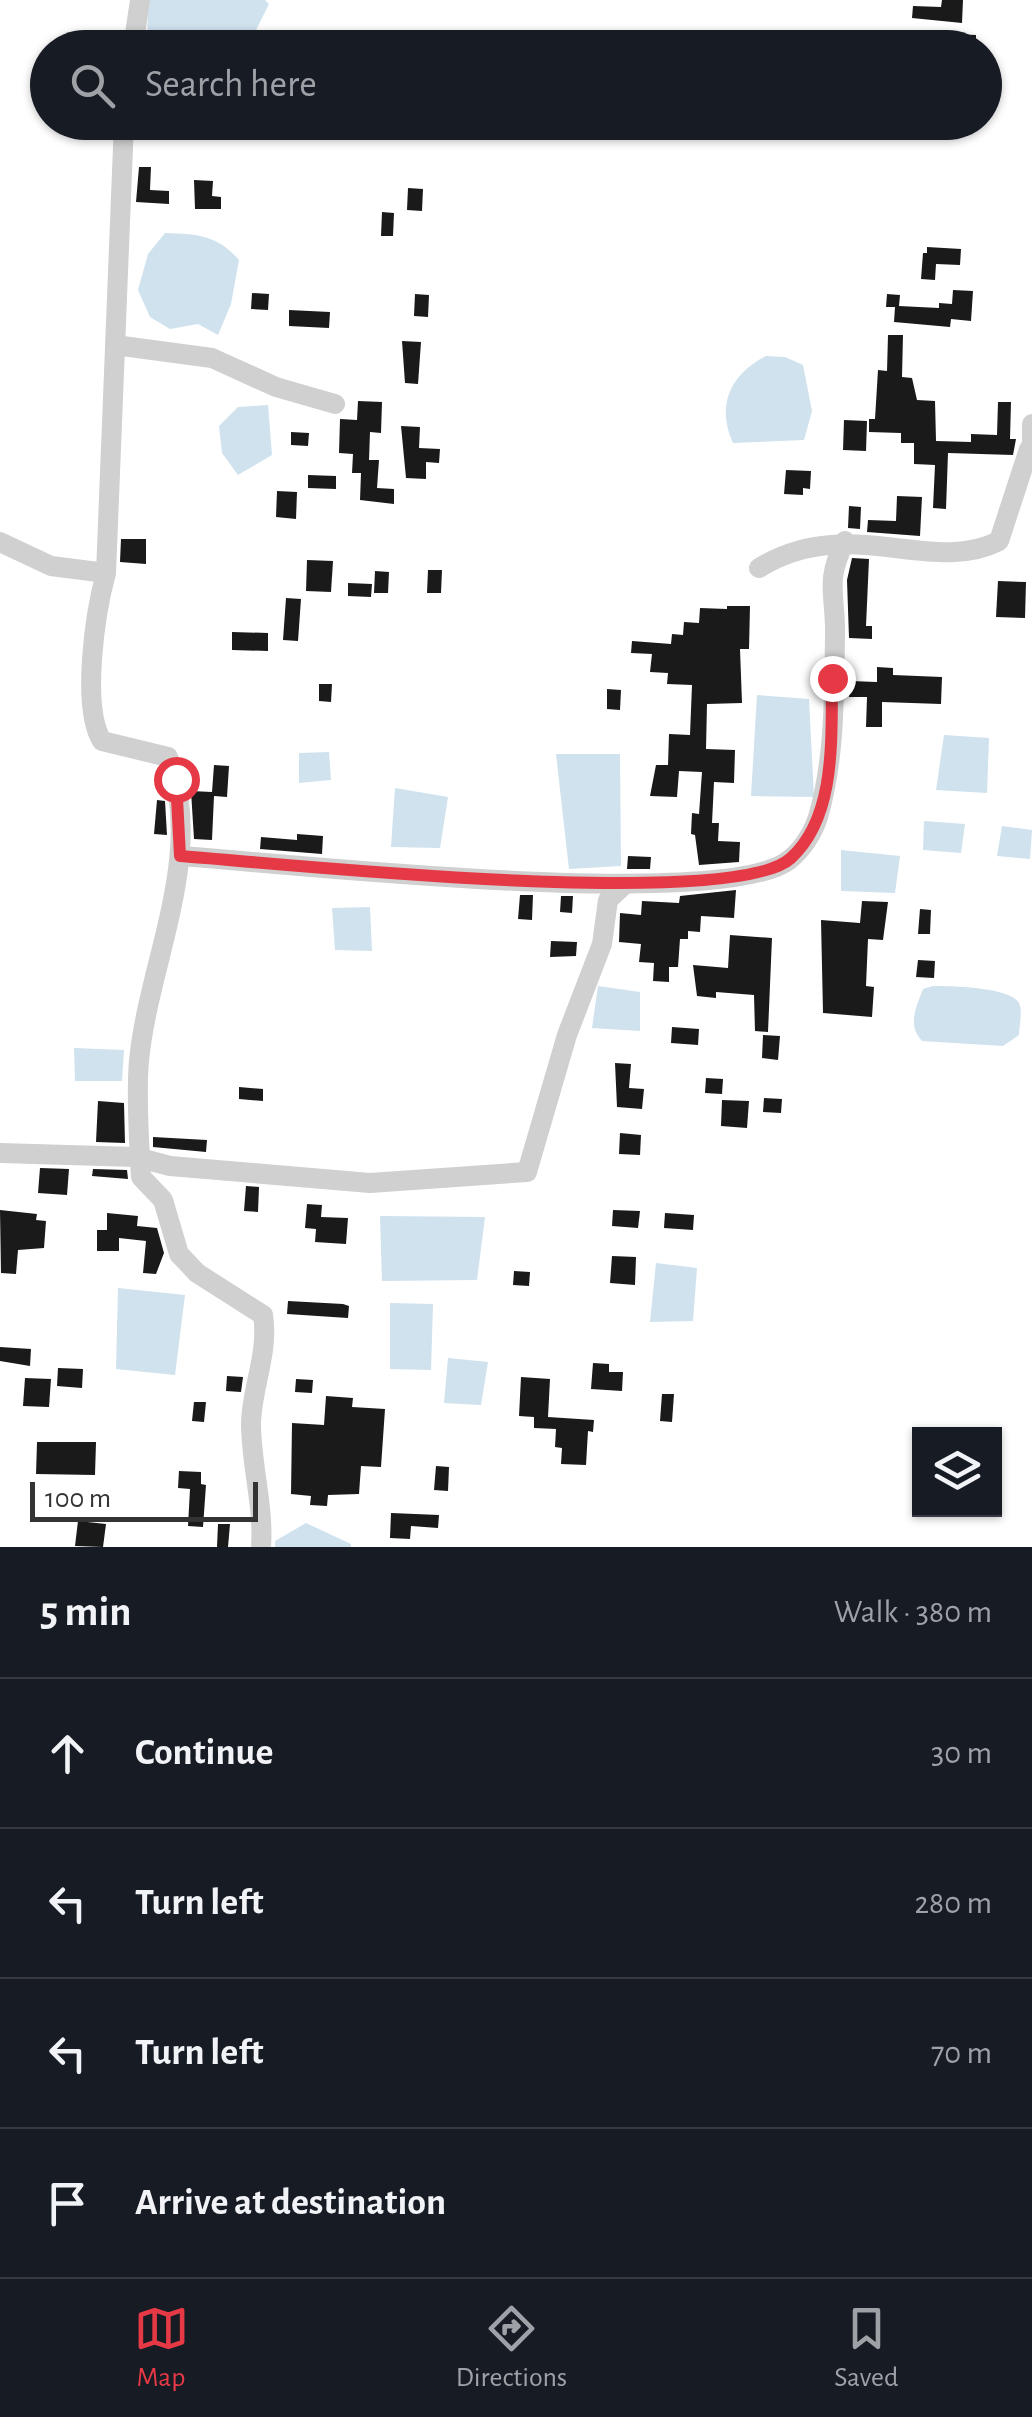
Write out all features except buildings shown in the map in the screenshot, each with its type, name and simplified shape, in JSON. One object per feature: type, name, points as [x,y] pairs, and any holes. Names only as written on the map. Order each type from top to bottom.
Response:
[{"type":"street","points":[[136,30],[140,0]]},
{"type":"street","points":[[123,140],[106,573],[95,640],[93,726],[102,742],[168,758],[176,779],[180,856],[138,1063],[140,1160],[146,1186],[163,1200],[179,1254],[197,1273],[262,1316],[264,1351],[251,1422],[263,1522],[261,1547]]},
{"type":"street","points":[[115,344],[212,358],[276,387],[335,404]]},
{"type":"street","points":[[759,568],[826,543],[947,551],[984,549],[999,541],[1030,449],[1032,424]]},
{"type":"street","points":[[0,542],[51,566],[106,573]]},
{"type":"street","points":[[180,856],[624,886],[714,882],[788,862],[808,840],[818,818],[831,753],[836,632],[830,572],[845,542]]},
{"type":"street","points":[[0,1152],[140,1160],[370,1183],[528,1172],[567,1035],[602,944],[608,900],[624,886]]},
{"type":"water","points":[[148,0],[265,0],[269,4],[256,30],[147,30]]},
{"type":"water","points":[[165,233],[206,238],[223,245],[239,260],[231,304],[218,335],[198,324],[170,329],[150,317],[138,290],[148,254]]},
{"type":"water","points":[[766,356],[785,357],[803,365],[812,411],[804,440],[733,443],[726,416],[730,392],[743,372]]},
{"type":"water","points":[[268,405],[272,455],[238,475],[222,453],[219,426],[238,407]]},
{"type":"water","points":[[757,695],[809,699],[814,797],[751,796]]},
{"type":"water","points":[[944,735],[989,738],[987,793],[936,790]]},
{"type":"water","points":[[329,752],[331,780],[299,783],[299,753]]},
{"type":"water","points":[[556,754],[620,754],[621,866],[569,869]]},
{"type":"water","points":[[395,788],[448,797],[440,848],[391,847]]},
{"type":"water","points":[[924,821],[965,824],[961,853],[923,850]]},
{"type":"water","points":[[1002,826],[1032,830],[1030,859],[997,856]]},
{"type":"water","points":[[841,850],[900,856],[895,893],[841,891]]},
{"type":"water","points":[[370,907],[372,951],[335,950],[332,908]]},
{"type":"water","points":[[598,986],[640,992],[640,1031],[592,1028]]},
{"type":"water","points":[[979,988],[1013,998],[1020,1006],[1019,1035],[1003,1046],[922,1041],[915,1029],[914,1016],[923,989]]},
{"type":"water","points":[[74,1048],[124,1050],[122,1081],[75,1081]]},
{"type":"water","points":[[380,1216],[485,1217],[477,1280],[382,1281]]},
{"type":"water","points":[[656,1263],[697,1268],[693,1321],[650,1322]]},
{"type":"water","points":[[118,1288],[185,1295],[175,1375],[116,1369]]},
{"type":"water","points":[[390,1303],[433,1304],[431,1370],[390,1369]]},
{"type":"water","points":[[448,1358],[488,1362],[481,1405],[444,1403]]},
{"type":"water","points":[[306,1523],[351,1547],[275,1547],[275,1541]]},
{"type":"route","points":[[176,779],[180,856],[624,886],[714,882],[788,862],[808,840],[818,818],[831,753],[832,678]]}]
